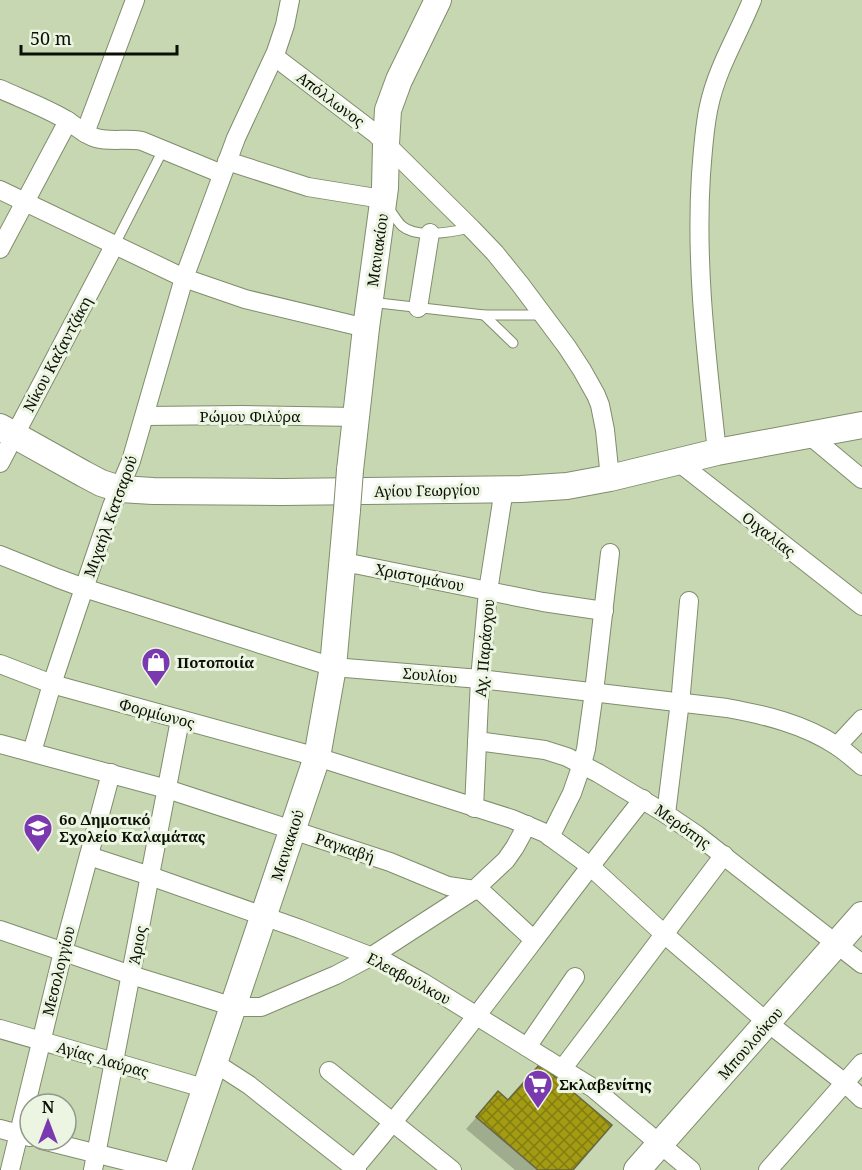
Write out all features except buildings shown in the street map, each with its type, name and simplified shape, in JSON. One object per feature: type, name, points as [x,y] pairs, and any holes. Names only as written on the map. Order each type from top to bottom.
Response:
[{"type":"street","points":[[85,133],[135,0]]},
{"type":"street","name":"Μιχαήλ Κατσαρού","points":[[32,752],[51,684],[145,416],[184,278],[236,138],[274,57],[285,25],[290,0]]},
{"type":"street","name":"Μανιακίου","points":[[347,510],[366,328],[384,202],[388,110],[394,90],[438,0]]},
{"type":"street","points":[[717,452],[700,278],[699,214],[704,137],[714,87],[752,0]]},
{"type":"street","name":"Απόλλωνος","points":[[274,57],[370,129],[471,228],[501,261],[544,315],[582,370],[600,405],[610,478]]},
{"type":"street","points":[[0,89],[69,121],[85,133],[98,138],[135,139],[163,150],[225,167],[308,187],[376,198],[384,202]]},
{"type":"street","points":[[0,249],[69,121]]},
{"type":"street","points":[[0,190],[184,278],[245,299],[366,328]]},
{"type":"street","points":[[418,308],[430,233]]},
{"type":"street","name":"Νίκου Καζαντζάκη","points":[[0,463],[7,431],[114,246]]},
{"type":"street","name":"Ρώμου Φιλύρα","points":[[145,416],[356,417]]},
{"type":"street","name":"Αγίου Γεωργίου","points":[[7,431],[101,483],[120,489],[203,492],[504,489],[567,486],[717,452],[862,424]]},
{"type":"street","points":[[808,434],[862,479]]},
{"type":"street","name":"Οιχαλίας","points":[[676,461],[862,606]]},
{"type":"street","name":"Αχ. Παράσχου","points":[[474,808],[480,679],[488,591],[504,489]]},
{"type":"street","name":"Μανιακιού","points":[[178,1170],[207,1089],[316,757],[333,667],[347,510]]},
{"type":"street","points":[[550,837],[572,793],[582,764],[594,692],[610,553]]},
{"type":"street","name":"Σουλίου","points":[[0,555],[84,588],[333,667],[480,679],[679,702],[760,714],[808,731],[837,746],[862,766]]},
{"type":"street","name":"Χριστομάνου","points":[[344,562],[488,591],[604,611]]},
{"type":"street","points":[[666,814],[689,601]]},
{"type":"street","name":"Φορμίωνος","points":[[0,664],[51,684],[316,757],[527,825],[550,837],[590,866],[664,934],[862,1099]]},
{"type":"street","name":"Άριος","points":[[95,1162],[180,720]]},
{"type":"street","points":[[837,746],[862,720]]},
{"type":"street","name":"Μερόπης","points":[[477,741],[545,750],[582,764],[643,799],[724,855],[862,964]]},
{"type":"street","name":"Ραγκαβή","points":[[0,744],[167,789],[397,865],[448,886],[481,891],[534,940]]},
{"type":"street","name":"Μεσολογγίου","points":[[32,1092],[41,1041],[63,952],[111,773]]},
{"type":"street","points":[[215,1063],[249,1085],[355,1169],[477,1016],[643,799]]},
{"type":"street","points":[[0,930],[234,1007],[261,1007],[336,975],[372,956],[474,890],[506,860],[527,825]]},
{"type":"street","points":[[563,1068],[724,855]]},
{"type":"street","name":"Ελεαβούλκου","points":[[88,856],[263,916],[372,956],[402,970],[596,1089],[692,1170]]},
{"type":"street","name":"Μπουλούκου","points":[[637,1170],[862,915]]},
{"type":"street","points":[[527,1047],[575,977]]},
{"type":"street","name":"Αγίας Λαύρας","points":[[0,1029],[207,1089]]},
{"type":"street","points":[[768,1170],[862,1063]]},
{"type":"street","points":[[329,1071],[452,1170]]},
{"type":"street","points":[[0,1129],[18,1134]]},
{"type":"street","name":"Μεσολογγίου","points":[[10,1170],[18,1151]]},
{"type":"street","points":[[71,1152],[95,1162],[162,1170]]},
{"type":"lane","points":[[114,246],[163,150]]},
{"type":"lane","points":[[384,202],[400,223],[408,229],[430,233],[471,228]]},
{"type":"lane","points":[[370,302],[484,315],[544,315]]},
{"type":"lane","points":[[484,315],[513,343]]},
{"type":"place","name":"Ποτοποιία","points":[[156,688]]},
{"type":"place","name":"6ο Δημοτικό Σχολείο Καλαμάτας","points":[[38,854]]},
{"type":"place","name":"Σκλαβενίτης","points":[[538,1110]]}]
